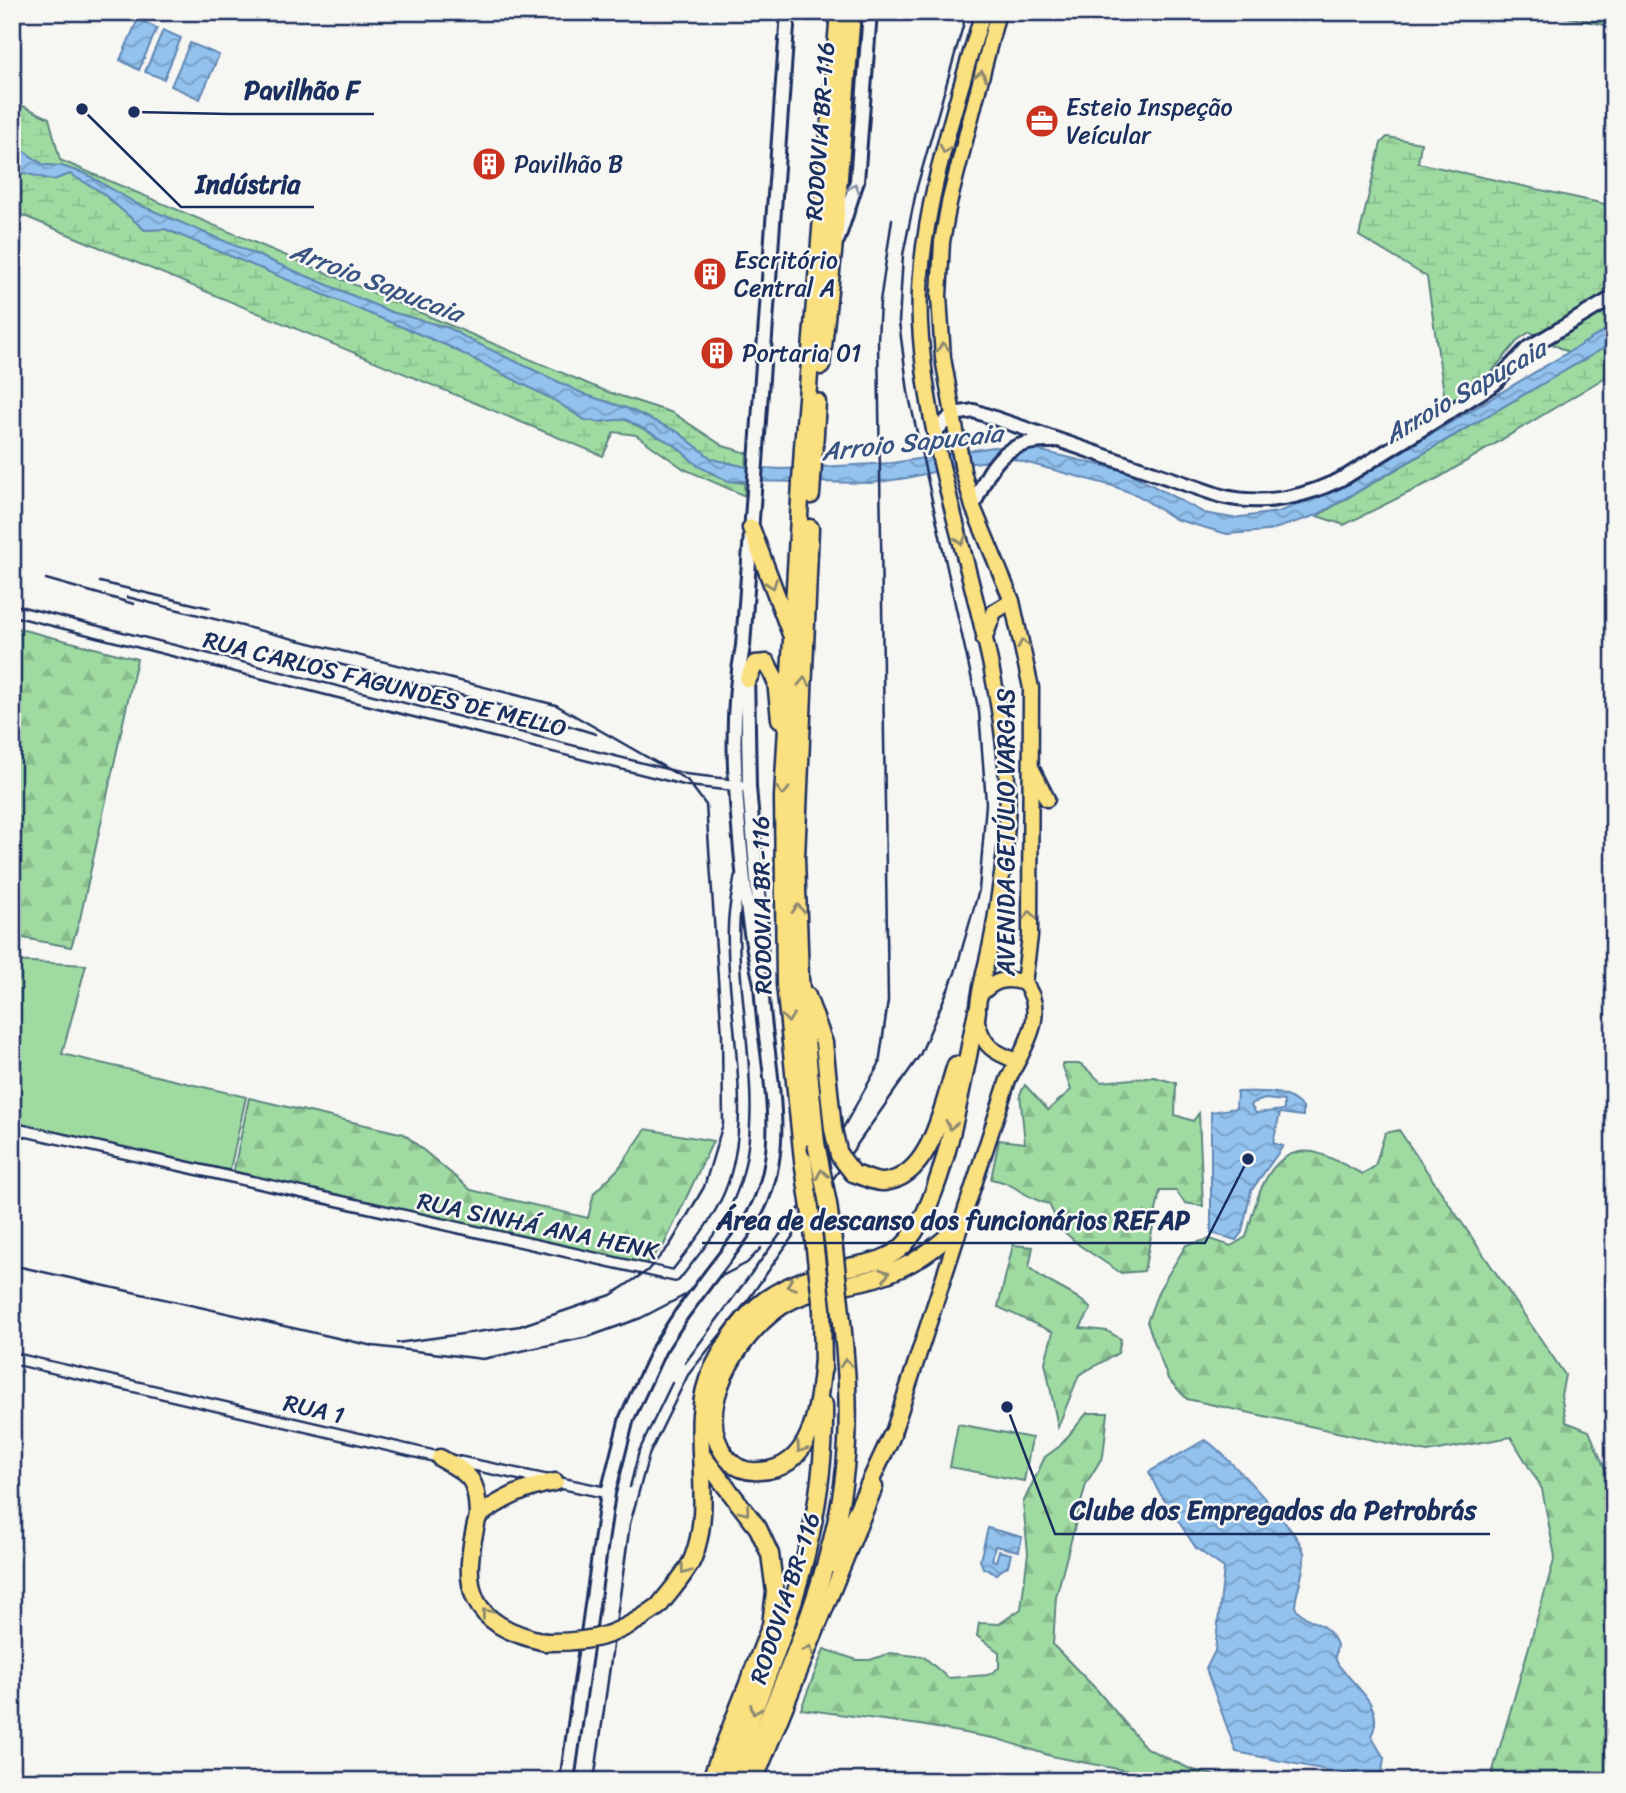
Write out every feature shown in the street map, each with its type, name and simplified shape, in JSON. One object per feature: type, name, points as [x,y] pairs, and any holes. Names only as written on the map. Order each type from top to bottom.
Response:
[{"type":"highway","name":"RODOVIA BR-116","points":[[741,1781],[811,1607],[836,1520],[845,1469],[848,1416],[840,1303],[828,1204],[816,1143],[800,978],[796,858],[806,502],[839,12]]},
{"type":"highway","name":"RODOVIA BR-116","points":[[809,447],[834,253],[852,12]]},
{"type":"highway","name":"RODOVIA BR-116","points":[[724,1781],[777,1656],[796,1597],[820,1468],[824,1417],[822,1308],[785,984],[784,765],[806,502]]},
{"type":"highway","points":[[751,528],[793,640]]},
{"type":"highway","points":[[748,679],[751,668],[760,661],[767,663],[772,670],[776,681],[784,765]]},
{"type":"highway","points":[[800,978],[824,1043],[833,1129],[839,1155],[853,1172],[881,1183],[907,1175],[926,1150],[977,1011]]},
{"type":"highway","points":[[440,1458],[466,1471],[477,1488],[478,1516],[468,1557],[469,1584],[479,1605],[493,1622],[514,1635],[545,1642],[598,1639],[630,1627],[659,1606],[692,1560],[705,1503],[701,1403],[711,1373],[738,1324],[769,1294],[797,1282],[879,1261],[902,1248],[921,1225],[937,1186],[977,1011]]},
{"type":"highway","points":[[823,1359],[819,1407],[807,1439],[791,1462],[770,1471],[747,1472],[728,1459],[714,1433],[715,1403],[730,1364],[755,1331],[778,1308],[800,1296],[908,1266],[939,1246],[963,1222]]},
{"type":"highway","points":[[811,1607],[892,1435]]},
{"type":"highway","points":[[703,1457],[758,1528],[770,1554],[775,1591],[771,1625],[710,1781]]},
{"type":"highway","points":[[478,1516],[517,1491],[555,1482]]},
{"type":"main road","points":[[749,862],[734,786],[737,679],[743,646],[788,12]]},
{"type":"main road","name":"RODOVIA BR-116","points":[[834,253],[857,181],[870,12]]},
{"type":"main road","name":"AVENIDA GETÚLIO VARGAS","points":[[977,1011],[993,934],[1006,839],[1007,780],[971,578],[934,434],[920,322],[935,189],[983,12]]},
{"type":"main road","name":"AVENIDA GETÚLIO VARGAS","points":[[755,1781],[875,1489],[1008,1080],[1029,1040],[1035,1021],[1032,992],[1024,983],[1030,936],[1031,688],[1012,601],[973,507],[963,471],[943,358],[939,296],[942,242],[949,203],[998,12]]},
{"type":"main road","points":[[957,101],[973,105]]},
{"type":"main road","points":[[921,295],[939,296]]},
{"type":"main road","points":[[934,434],[953,414],[965,411],[990,415],[1239,501],[1279,500],[1301,496],[1347,476],[1494,384],[1528,348],[1614,297]]},
{"type":"main road","points":[[973,507],[989,470],[1006,452],[1038,441],[1064,442]]},
{"type":"main road","points":[[984,641],[994,612],[1012,601]]},
{"type":"main road","points":[[567,1781],[608,1493],[627,1418],[659,1349],[745,1229],[762,1198],[772,1152],[774,1102],[761,983],[748,928],[748,679],[743,646]]},
{"type":"main road","points":[[1030,766],[1047,799]]},
{"type":"main road","points":[[981,994],[991,983],[1002,979],[1024,983]]},
{"type":"main road","points":[[977,1011],[986,1045],[992,1052],[1017,1061]]},
{"type":"street","name":"RUA CARLOS FAGUNDES DE MELLO","points":[[12,610],[687,780],[749,787]]},
{"type":"street","name":"RUA SINHÁ ANA HENK","points":[[12,1128],[676,1276],[707,1236],[730,1195],[741,1146],[744,1093],[734,920],[749,862]]},
{"type":"street","name":"RUA 1","points":[[12,1359],[440,1458],[608,1493]]},
{"type":"green space","points":[[1544,12],[1614,12],[1614,27]]},
{"type":"green space","points":[[12,101],[49,118],[60,160],[605,391],[673,413],[723,446],[747,453],[746,467],[712,459],[678,432],[629,409],[586,395],[449,328],[391,312],[137,204],[86,174],[61,166],[44,165],[12,143]]},
{"type":"green space","points":[[1387,137],[1421,143],[1418,163],[1614,206],[1614,325],[1570,353],[1530,332],[1519,339],[1494,369],[1446,407],[1427,277],[1359,236],[1381,143]]},
{"type":"green space","points":[[12,170],[53,180],[70,174],[100,191],[145,230],[165,229],[448,346],[554,400],[585,420],[598,422],[624,419],[675,445],[698,466],[728,481],[744,483],[745,496],[684,469],[636,435],[614,432],[603,456],[12,211]]},
{"type":"green space","points":[[1614,342],[1614,372],[1440,477],[1344,525],[1317,516]]},
{"type":"green space","points":[[12,627],[137,659],[80,919],[71,947],[12,936]]},
{"type":"green space","points":[[12,961],[86,965],[62,1054],[246,1097],[229,1174],[12,1124]]},
{"type":"green space","points":[[1062,1064],[1081,1064],[1101,1082],[1154,1077],[1176,1083],[1175,1115],[1193,1121],[1199,1113],[1203,1206],[1185,1203],[1176,1191],[1160,1191],[1144,1271],[1121,1273],[1079,1245],[1061,1229],[1049,1204],[991,1179],[999,1140],[1025,1143],[1020,1094],[1025,1085],[1048,1110],[1071,1090]]},
{"type":"green space","points":[[249,1098],[404,1134],[471,1190],[588,1218],[594,1193],[618,1169],[646,1129],[713,1141],[664,1245],[644,1265],[233,1174]]},
{"type":"green space","points":[[1399,1130],[1565,1375],[1561,1395],[1566,1422],[1589,1431],[1614,1490],[1614,1702],[1603,1726],[1614,1735],[1614,1765],[1597,1781],[1490,1781],[1555,1557],[1542,1489],[1511,1437],[1427,1452],[1187,1399],[1168,1379],[1147,1322],[1159,1290],[1186,1245],[1210,1239],[1231,1246],[1246,1237],[1259,1194],[1274,1167],[1284,1158],[1297,1153],[1313,1152],[1332,1158],[1363,1174],[1375,1166],[1385,1133]]},
{"type":"green space","points":[[1013,1245],[1033,1247],[1029,1267],[1091,1309],[1080,1328],[1107,1331],[1121,1339],[1118,1353],[1079,1375],[1058,1427],[1045,1362],[1053,1332],[998,1307]]},
{"type":"green space","points":[[1087,1413],[1108,1413],[1103,1456],[1086,1484],[1056,1597],[1053,1645],[1097,1690],[1146,1748],[1190,1769],[1235,1781],[1179,1781],[1051,1756],[998,1739],[801,1709],[824,1649],[857,1660],[870,1660],[890,1653],[924,1657],[948,1678],[988,1675],[999,1668],[999,1652],[977,1636],[979,1623],[999,1624],[1021,1609],[1028,1553],[1023,1503],[1045,1457],[1060,1446]]},
{"type":"green space","points":[[958,1424],[1032,1438],[1024,1481],[950,1467]]},
{"type":"water","points":[[138,19],[157,28],[139,70],[120,60]]},
{"type":"water","points":[[163,30],[181,38],[164,79],[145,72]]},
{"type":"water","points":[[190,43],[219,55],[200,99],[171,86]]},
{"type":"water","points":[[12,143],[44,165],[61,166],[86,174],[137,204],[391,312],[449,328],[586,395],[629,409],[678,432],[712,459],[746,467],[782,469],[892,463],[993,447],[1037,450],[1125,471],[1204,513],[1233,518],[1278,512],[1341,488],[1614,325],[1614,342],[1317,515],[1268,531],[1227,534],[1175,519],[1137,495],[1113,486],[1013,459],[972,463],[871,483],[728,481],[698,466],[675,445],[625,419],[598,422],[585,420],[554,400],[448,346],[165,229],[145,230],[100,191],[70,174],[53,180],[12,170]]},
{"type":"water","points":[[1237,1092],[1273,1092],[1296,1102],[1303,1108],[1303,1116],[1280,1113],[1273,1143],[1283,1146],[1251,1191],[1242,1232],[1236,1240],[1211,1233],[1211,1112],[1236,1108]],"holes":[[[1265,1099],[1284,1101],[1284,1110],[1256,1113],[1251,1106]]]},
{"type":"water","points":[[1205,1440],[1227,1458],[1260,1493],[1300,1544],[1304,1560],[1295,1607],[1333,1637],[1337,1645],[1335,1658],[1339,1666],[1372,1707],[1375,1726],[1371,1736],[1384,1758],[1382,1773],[1372,1779],[1236,1752],[1206,1669],[1215,1651],[1224,1568],[1196,1548],[1157,1489],[1149,1472]]},
{"type":"water","points":[[988,1528],[1022,1537],[1019,1551],[995,1546],[992,1560],[996,1561],[999,1551],[1011,1554],[1008,1566],[996,1574],[983,1568],[980,1560]]},
{"type":"railway","points":[[594,1781],[630,1524],[649,1455],[688,1375],[748,1300],[920,1055],[955,973],[979,890],[986,803],[979,712],[908,392],[899,322],[903,255],[917,187],[967,12]]},
{"type":"railway","points":[[802,1201],[879,1064],[888,1001],[878,340],[880,302],[892,219]]},
{"type":"railway","points":[[46,579],[134,604]]},
{"type":"railway","points":[[100,582],[210,608]]},
{"type":"railway","points":[[127,597],[556,705],[687,780],[706,805],[722,1036],[723,1124],[704,1187],[670,1245],[647,1271],[611,1295],[520,1326],[397,1343]]},
{"type":"railway","points":[[276,648],[511,708],[596,734]]},
{"type":"railway","points":[[685,1363],[810,1194]]},
{"type":"railway","points":[[12,1265],[373,1346],[483,1359],[588,1337],[641,1318],[747,1263],[761,1248]]},
{"type":"railway","points":[[630,1487],[639,1451],[672,1383]]},
{"type":"place","name":"Indústria","points":[[82,109]]},
{"type":"place","name":"Pavilhão F","points":[[134,112]]},
{"type":"place","name":"Esteio Inspeção Veícular","points":[[1042,121]]},
{"type":"place","name":"Pavilhão B","points":[[489,164]]},
{"type":"place","name":"Escritório Central A","points":[[710,274]]},
{"type":"place","name":"Portaria 01","points":[[717,353]]},
{"type":"place","name":"Área de descanso dos funcionários REFAP","points":[[1248,1159]]},
{"type":"place","name":"Clube dos Empregados da Petrobrás","points":[[1007,1407]]},
{"type":"water label","name":"Arroio Sapucaia","points":[[377,282]]},
{"type":"water label","name":"Arroio Sapucaia","points":[[1465,391]]},
{"type":"water label","name":"Arroio Sapucaia","points":[[912,442]]}]
